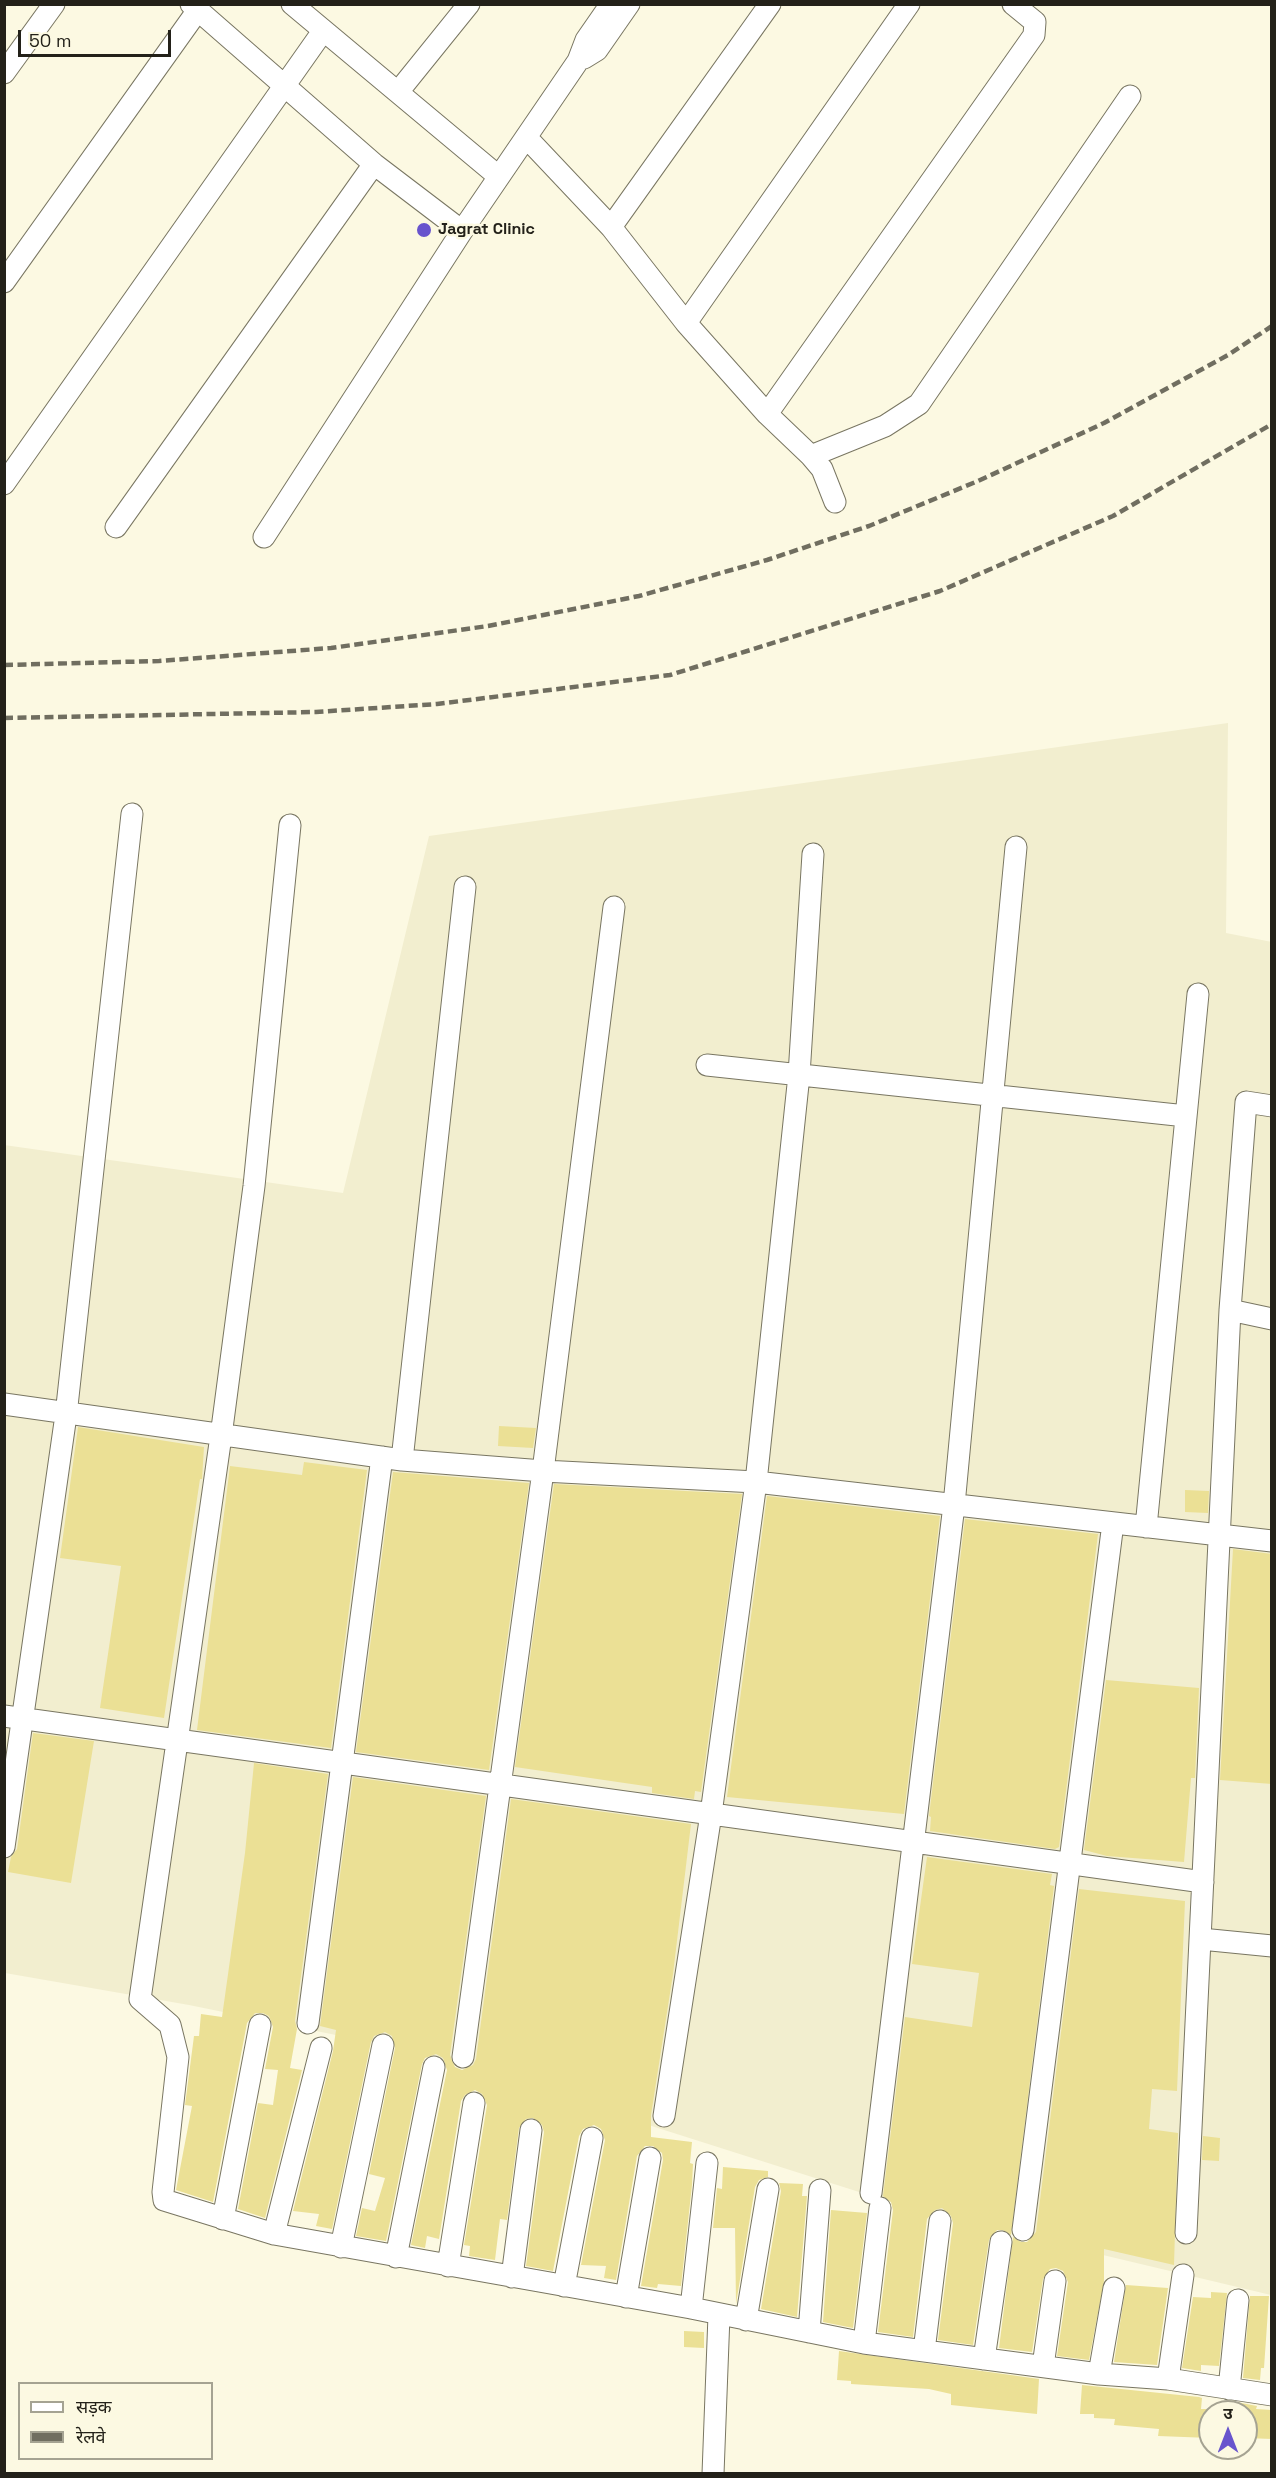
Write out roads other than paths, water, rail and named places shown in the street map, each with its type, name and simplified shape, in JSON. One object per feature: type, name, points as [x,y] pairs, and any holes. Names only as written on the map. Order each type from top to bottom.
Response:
[{"type":"street","points":[[4,73],[54,4]]},
{"type":"street","points":[[398,92],[469,4]]},
{"type":"street","points":[[264,537],[498,176],[578,61],[586,40],[610,4]]},
{"type":"street","points":[[578,61],[597,50],[629,4]]},
{"type":"street","points":[[611,227],[770,4]]},
{"type":"street","points":[[686,323],[909,4]]},
{"type":"street","points":[[767,414],[1034,35],[1035,22],[1013,4]]},
{"type":"street","points":[[4,282],[194,8],[374,164],[462,231]]},
{"type":"street","points":[[305,9],[324,31],[498,176]]},
{"type":"street","points":[[4,484],[324,31]]},
{"type":"street","points":[[810,456],[885,426],[919,404],[1130,96]]},
{"type":"street","points":[[526,137],[611,227],[686,323],[767,414],[822,470],[835,502]]},
{"type":"street","points":[[116,527],[374,164]]},
{"type":"street","points":[[4,1847],[14,1718],[66,1414],[132,814]]},
{"type":"street","points":[[290,825],[254,1186],[221,1436],[140,1999],[170,2025],[178,2057],[164,2200],[274,2234],[691,2308],[864,2343],[1099,2374],[1168,2379],[1272,2395]]},
{"type":"street","points":[[864,2343],[876,2200],[954,1505],[1016,847]]},
{"type":"street","points":[[664,2116],[711,1814],[756,1482],[799,1075],[813,854]]},
{"type":"street","points":[[308,2023],[342,1763],[392,1459],[465,887]]},
{"type":"street","points":[[463,2057],[543,1471],[614,907]]},
{"type":"street","points":[[1146,1527],[1198,994]]},
{"type":"street","points":[[707,1065],[1186,1116]]},
{"type":"street","points":[[1186,2233],[1230,1310],[1246,1102],[1272,1106]]},
{"type":"street","points":[[1230,1310],[1272,1318]]},
{"type":"street","points":[[4,1404],[392,1459],[543,1471],[756,1482],[1272,1541]]},
{"type":"street","points":[[1023,2230],[1113,1523]]},
{"type":"street","points":[[14,1718],[1203,1882]]},
{"type":"street","points":[[1201,1940],[1272,1946]]},
{"type":"street","points":[[223,2219],[260,2025]]},
{"type":"street","points":[[340,2247],[383,2045]]},
{"type":"street","points":[[274,2234],[321,2048]]},
{"type":"street","points":[[396,2257],[434,2067]]},
{"type":"street","points":[[448,2266],[474,2103]]},
{"type":"street","points":[[512,2277],[531,2130]]},
{"type":"street","points":[[564,2286],[592,2138]]},
{"type":"street","points":[[626,2296],[651,2158]]},
{"type":"street","points":[[691,2308],[708,2163]]},
{"type":"street","points":[[746,2320],[768,2190]]},
{"type":"street","points":[[809,2332],[820,2190]]},
{"type":"street","points":[[924,2351],[940,2221]]},
{"type":"street","points":[[984,2359],[1001,2242]]},
{"type":"street","points":[[1168,2379],[1183,2276]]},
{"type":"street","points":[[1043,2367],[1055,2281]]},
{"type":"street","points":[[1099,2374],[1114,2288]]},
{"type":"street","points":[[1229,2389],[1238,2300]]},
{"type":"street","points":[[713,2474],[719,2315]]},
{"type":"railway","points":[[4,665],[159,661],[331,648],[488,626],[639,596],[767,560],[869,526],[978,481],[1104,423],[1228,355],[1272,326]]},
{"type":"railway","points":[[4,718],[316,712],[437,704],[670,675],[940,591],[1113,516],[1272,424]]},
{"type":"place","name":"Jagrat Clinic","points":[[424,230]]}]
